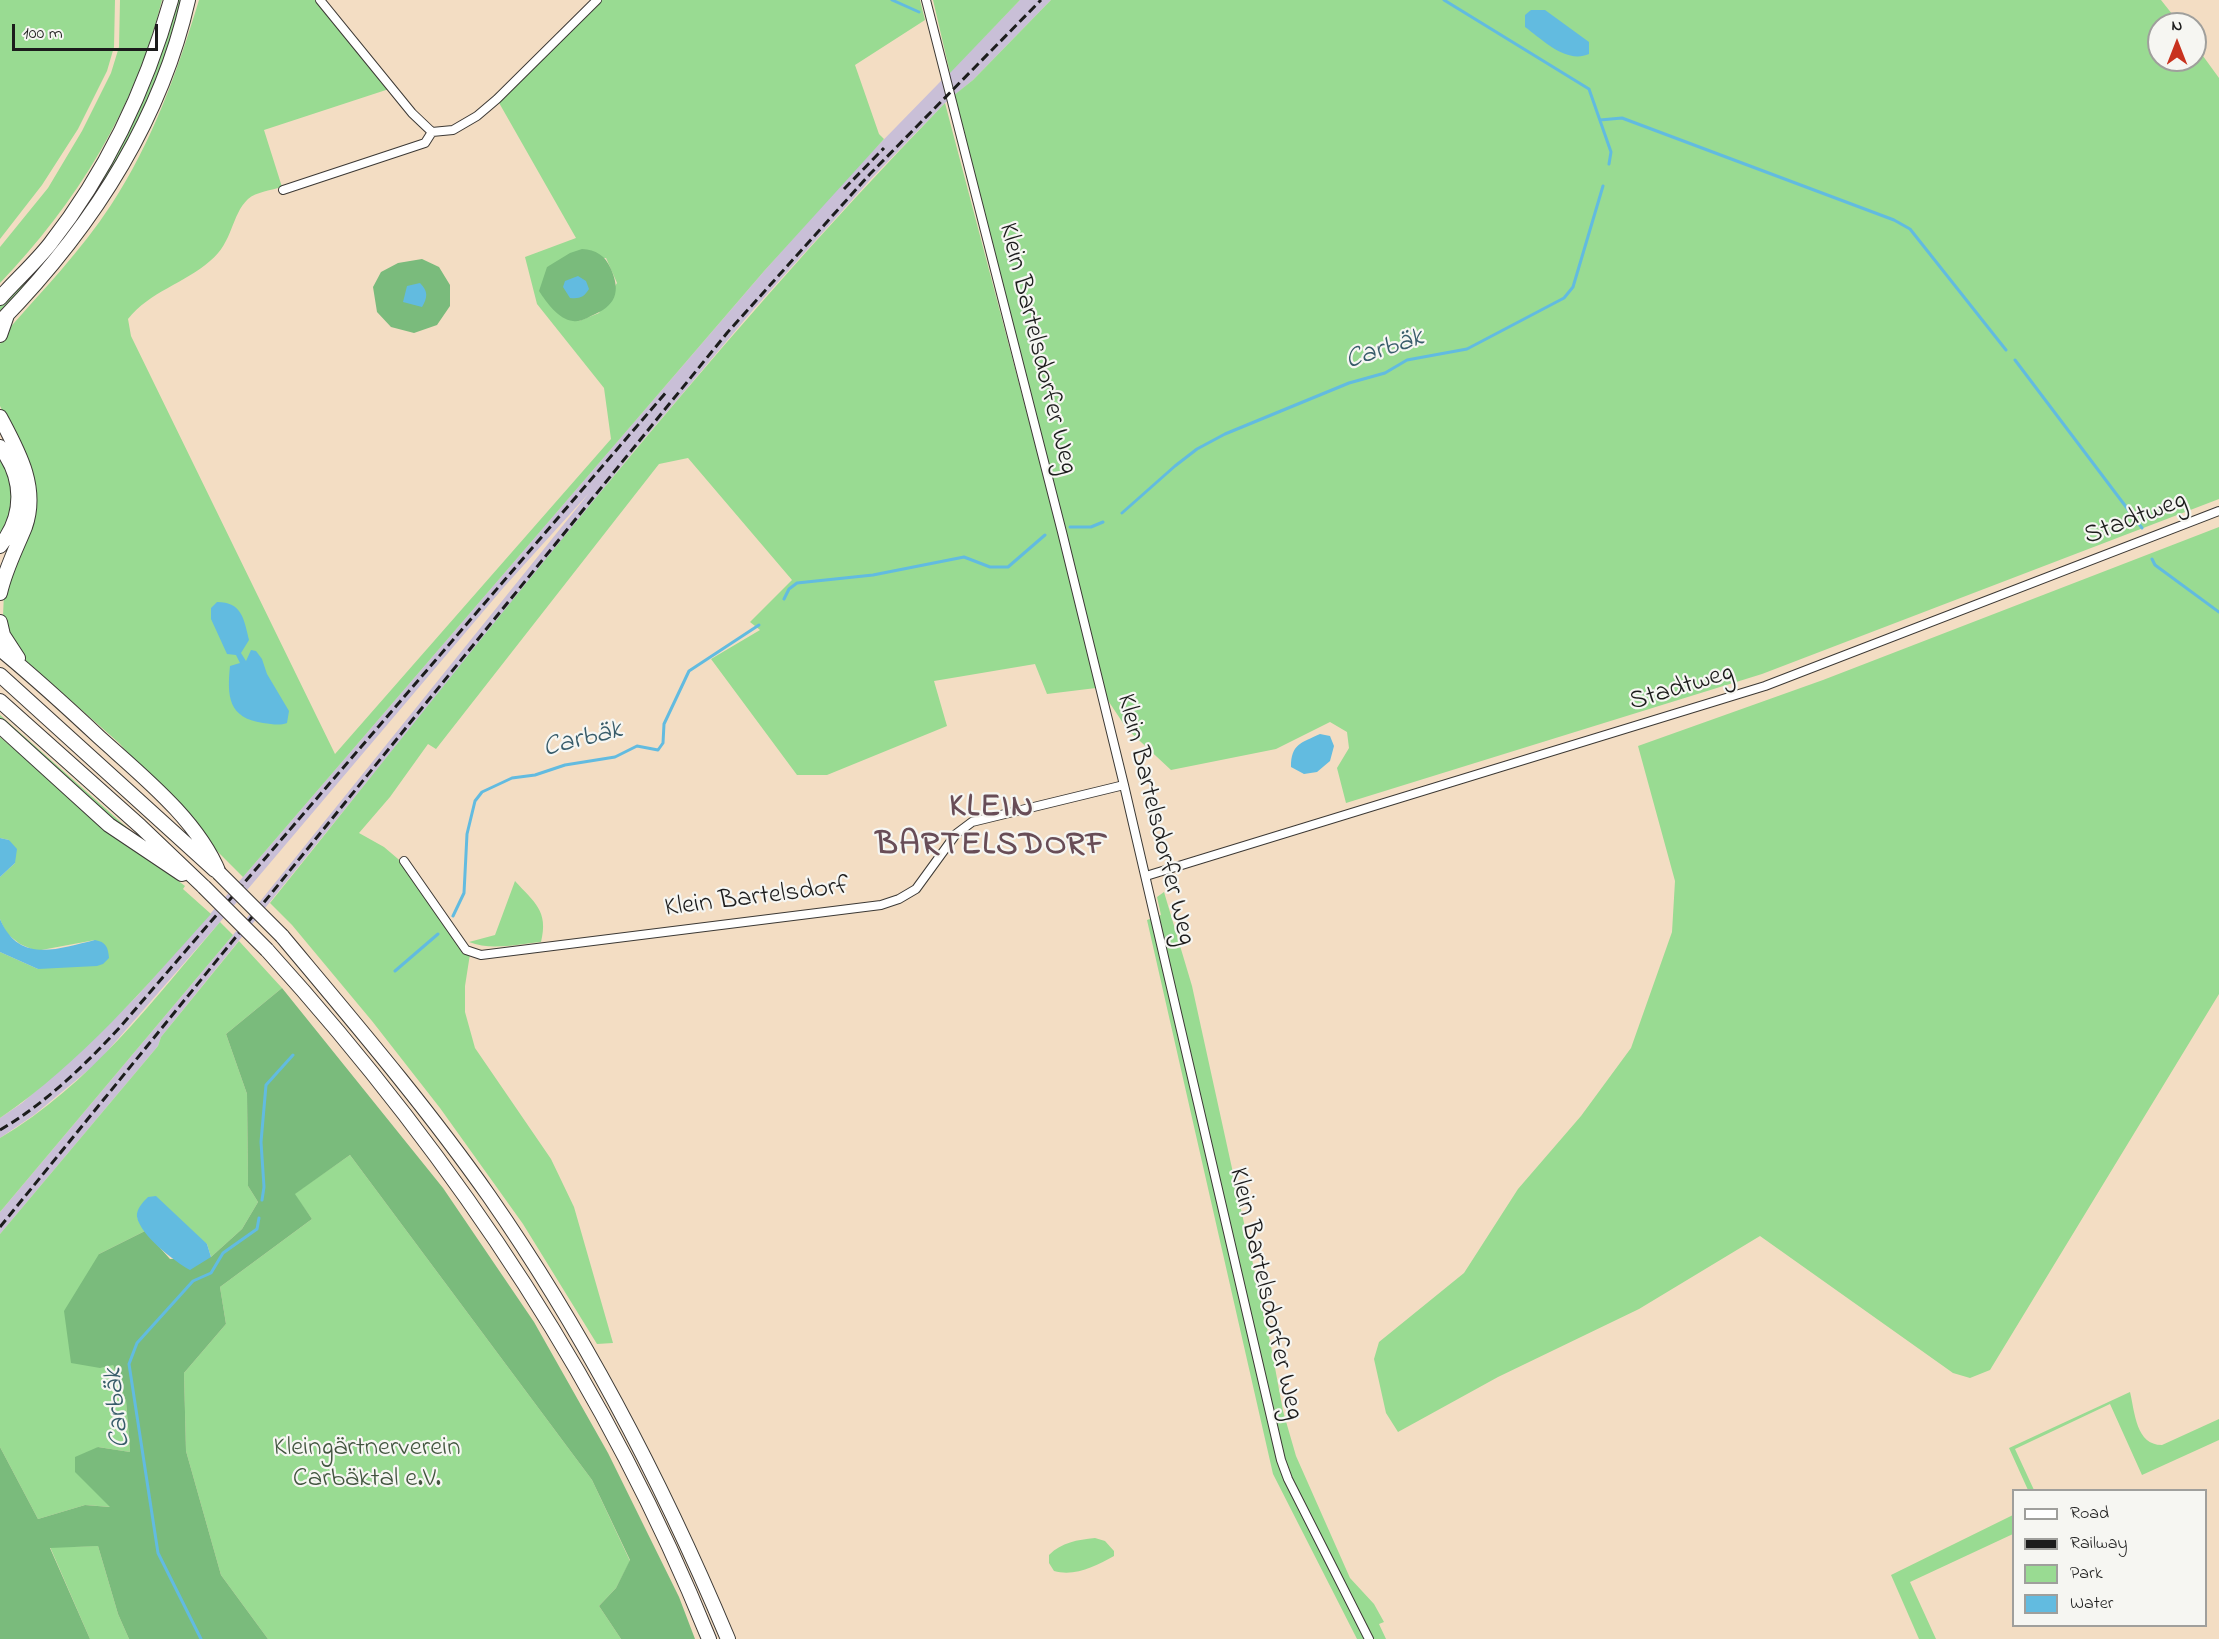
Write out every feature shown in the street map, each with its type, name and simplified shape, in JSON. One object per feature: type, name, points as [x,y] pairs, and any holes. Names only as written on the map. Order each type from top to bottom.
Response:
[{"type":"highway","points":[[0,298],[48,246],[82,200],[120,136],[160,40],[171,0]]},
{"type":"highway","points":[[0,335],[3,318],[69,245],[119,171],[161,84],[188,0]]},
{"type":"highway","points":[[0,417],[24,463],[30,500],[26,525],[3,580],[0,593]]},
{"type":"highway","points":[[0,447],[16,474],[19,495],[16,517],[0,546]]},
{"type":"highway","points":[[0,622],[10,648],[28,672]]},
{"type":"highway","points":[[0,649],[156,789],[183,818],[211,854],[219,873]]},
{"type":"highway","points":[[0,675],[219,873],[282,936],[343,1008],[447,1139],[521,1243],[579,1337],[652,1469],[728,1639]]},
{"type":"highway","points":[[0,701],[140,826],[267,950],[412,1122],[505,1254],[564,1349],[611,1432],[644,1497],[709,1639]]},
{"type":"highway","points":[[0,726],[109,825],[130,841],[204,887]]},
{"type":"street","points":[[320,0],[412,113],[432,132],[453,130],[477,116],[597,0]]},
{"type":"street","name":"Klein Bartelsdorfer Weg","points":[[926,0],[1124,784],[1281,1460],[1288,1479],[1369,1639]]},
{"type":"street","points":[[283,190],[425,143],[432,132]]},
{"type":"street","name":"Stadtweg","points":[[1146,876],[1766,686],[2219,511]]},
{"type":"street","name":"Klein Bartelsdorf","points":[[404,861],[466,950],[481,955],[881,905],[916,889],[956,834],[972,822],[1124,784]]},
{"type":"shaded area","points":[[1020,0],[1051,0],[871,179],[753,310],[634,451],[161,1037],[158,1046],[0,1234],[0,1212],[233,935],[589,493],[504,587],[220,922],[97,1063],[34,1115],[0,1138],[0,1118],[22,1103],[76,1056],[137,996],[243,877],[765,270],[856,168]]},
{"type":"green space","points":[[0,0],[115,0],[114,47],[107,71],[78,129],[42,185],[0,239]]},
{"type":"green space","points":[[120,0],[162,0],[151,40],[136,78],[100,152],[78,187],[28,253],[0,283],[0,247],[48,188],[82,131],[111,73],[119,47]]},
{"type":"green space","points":[[177,0],[182,0],[156,82],[117,164],[63,241],[0,311],[0,306],[60,236],[109,165],[147,87]]},
{"type":"green space","points":[[199,0],[316,0],[389,89],[264,130],[282,187],[248,199],[238,213],[228,238],[218,254],[190,276],[146,302],[128,319],[131,336],[335,754],[611,439],[604,388],[537,304],[525,257],[576,238],[498,101],[601,0],[920,0],[925,20],[855,65],[879,134],[884,139],[765,270],[243,877],[119,743],[25,660],[18,651],[3,616],[4,593],[26,534],[9,424],[0,406],[0,344],[6,332],[87,238],[126,181],[152,131]],"holes":[[[606,258],[617,283],[599,313],[579,321],[547,267]]]},
{"type":"green space","points":[[933,0],[1020,0],[950,73]]},
{"type":"green space","points":[[1051,0],[2161,0],[2170,12],[2147,12],[2147,72],[2207,72],[2207,62],[2219,78],[2219,499],[1762,674],[1346,803],[1337,768],[1349,748],[1347,732],[1330,722],[1276,749],[1171,770],[1127,729],[1105,696],[1037,418],[953,96],[973,80]]},
{"type":"green space","points":[[945,103],[1055,520],[1096,688],[1047,694],[1035,664],[934,681],[947,726],[827,775],[797,775],[711,659],[760,630],[750,622],[792,580],[688,458],[659,464],[436,749],[428,744],[390,797],[359,833],[384,847],[404,864],[470,954],[465,986],[465,1012],[475,1048],[551,1159],[574,1207],[613,1343],[597,1344],[523,1224],[440,1108],[372,1021],[292,925],[270,903],[516,596],[682,394],[855,198]]},
{"type":"green space","points":[[582,249],[596,252],[606,260],[614,277],[616,291],[606,308],[585,319],[573,321],[558,314],[539,291],[547,267],[570,253]]},
{"type":"green space","points":[[422,259],[439,267],[450,285],[450,306],[437,325],[414,333],[391,327],[377,312],[373,287],[381,272],[398,263]]},
{"type":"green space","points":[[0,451],[10,468],[14,507],[0,539]]},
{"type":"green space","points":[[2219,527],[2219,994],[1990,1370],[1970,1378],[1953,1373],[1760,1236],[1639,1309],[1498,1377],[1398,1432],[1386,1413],[1374,1359],[1379,1342],[1464,1273],[1518,1189],[1581,1116],[1631,1048],[1672,932],[1675,881],[1638,746],[1823,680]]},
{"type":"green space","points":[[0,715],[133,833],[137,840],[0,719]]},
{"type":"green space","points":[[0,737],[99,820],[185,886],[183,889],[211,914],[112,1022],[58,1073],[0,1118],[0,952],[38,969],[95,940],[36,951],[20,944],[6,933],[0,919],[0,877],[15,863],[9,840],[0,838]]},
{"type":"green space","points":[[515,881],[534,901],[541,915],[543,931],[541,942],[486,946],[469,942],[495,935]]},
{"type":"green space","points":[[1164,892],[1192,986],[1271,1346],[1283,1411],[1296,1456],[1350,1578],[1374,1604],[1384,1622],[1379,1624],[1386,1639],[1357,1639],[1273,1474],[1147,920],[1161,915],[1157,897]]},
{"type":"green space","points":[[220,922],[233,935],[0,1212],[0,1138],[33,1117],[91,1067],[145,1011]]},
{"type":"green space","points":[[239,941],[282,988],[226,1034],[247,1094],[248,1186],[258,1202],[242,1229],[211,1257],[207,1244],[137,1217],[145,1231],[99,1254],[113,1365],[126,1401],[130,1452],[98,1447],[76,1472],[111,1507],[85,1505],[38,1519],[0,1447],[0,1234],[158,1046],[161,1037]]},
{"type":"green space","points":[[282,988],[443,1188],[534,1322],[608,1453],[679,1597],[695,1639],[621,1639],[599,1606],[616,1588],[630,1560],[592,1480],[350,1155],[295,1194],[312,1219],[220,1287],[226,1324],[184,1373],[186,1451],[221,1575],[268,1639],[129,1639],[118,1614],[98,1546],[50,1548],[90,1639],[0,1639],[0,1447],[38,1519],[85,1505],[110,1507],[75,1472],[75,1457],[98,1447],[130,1452],[126,1401],[113,1365],[100,1368],[71,1363],[64,1311],[99,1254],[145,1231],[170,1259],[211,1257],[242,1229],[258,1202],[248,1186],[247,1094],[226,1034]]},
{"type":"green space","name":"Kleingärtnerverein Carbäktal e.V.","points":[[350,1155],[592,1480],[630,1561],[616,1588],[599,1606],[621,1639],[268,1639],[221,1575],[186,1451],[184,1373],[226,1324],[220,1287],[312,1219],[294,1194]]},
{"type":"green space","points":[[2130,1392],[2138,1426],[2147,1440],[2153,1444],[2162,1445],[2219,1419],[2219,1440],[2142,1475],[2110,1404],[2015,1449],[2034,1489],[2028,1489],[2009,1448]]},
{"type":"green space","points":[[2012,1515],[2012,1534],[1910,1582],[1936,1639],[1919,1639],[1891,1575]]},
{"type":"green space","points":[[1095,1538],[1105,1541],[1114,1551],[1114,1556],[1077,1572],[1054,1571],[1049,1563],[1049,1555],[1070,1542]]},
{"type":"green space","points":[[98,1546],[118,1614],[129,1639],[90,1639],[50,1547]]},
{"type":"water","points":[[1531,10],[1545,10],[1589,42],[1589,54],[1572,56],[1555,49],[1539,38],[1525,27],[1525,15]]},
{"type":"water","points":[[578,276],[586,281],[589,289],[581,297],[570,298],[563,287],[565,281]]},
{"type":"water","points":[[420,283],[426,294],[422,307],[403,302],[407,286]]},
{"type":"water","points":[[217,602],[232,605],[240,613],[249,640],[241,653],[246,661],[251,650],[256,651],[262,659],[267,674],[289,711],[287,723],[263,723],[251,720],[236,711],[230,696],[230,666],[240,663],[236,655],[227,654],[211,619],[211,608]]},
{"type":"water","points":[[1320,734],[1330,736],[1334,746],[1330,761],[1317,772],[1304,774],[1291,767],[1291,759],[1298,745]]},
{"type":"water","points":[[0,838],[9,840],[17,849],[15,863],[0,877]]},
{"type":"water","points":[[0,919],[8,933],[18,943],[28,948],[53,949],[95,940],[106,946],[109,958],[97,966],[38,969],[0,952]]},
{"type":"water","points":[[156,1196],[207,1244],[211,1257],[190,1270],[151,1240],[140,1224],[137,1214],[140,1206],[148,1197]]},
{"type":"waterway","points":[[892,0],[919,12]]},
{"type":"waterway","name":"Carbäk","points":[[1444,0],[1589,89],[1611,152],[1609,164]]},
{"type":"waterway","points":[[1600,120],[1622,118],[1894,220],[1910,229],[2006,350]]},
{"type":"waterway","name":"Carbäk","points":[[1122,513],[1197,449],[1225,434],[1349,383],[1385,373],[1407,360],[1467,349],[1564,298],[1573,287],[1603,186]]},
{"type":"waterway","points":[[2015,360],[2142,528]]},
{"type":"waterway","name":"Carbäk","points":[[1070,527],[1091,527],[1103,522]]},
{"type":"waterway","name":"Carbäk","points":[[784,599],[789,589],[797,583],[873,575],[964,557],[990,567],[1008,567],[1045,535]]},
{"type":"waterway","points":[[2152,559],[2155,565],[2219,612]]},
{"type":"waterway","name":"Carbäk","points":[[453,916],[464,893],[467,834],[475,801],[482,792],[512,778],[535,775],[565,765],[615,757],[637,746],[658,750],[663,743],[664,724],[689,671],[759,625]]},
{"type":"waterway","name":"Carbäk","points":[[395,971],[438,934]]},
{"type":"waterway","name":"Carbäk","points":[[262,1200],[264,1187],[261,1142],[266,1085],[293,1055]]},
{"type":"waterway","name":"Carbäk","points":[[201,1639],[158,1553],[129,1364],[137,1343],[193,1281],[211,1273],[223,1253],[257,1229],[259,1218]]},
{"type":"railway","points":[[0,1227],[727,333],[870,174],[1041,0]]},
{"type":"railway","points":[[844,189],[884,148]]},
{"type":"railway","points":[[0,1130],[33,1108],[64,1082],[121,1026],[668,390]]},
{"type":"district","name":"KLEIN BARTELSDORF","points":[[992,829]]}]
